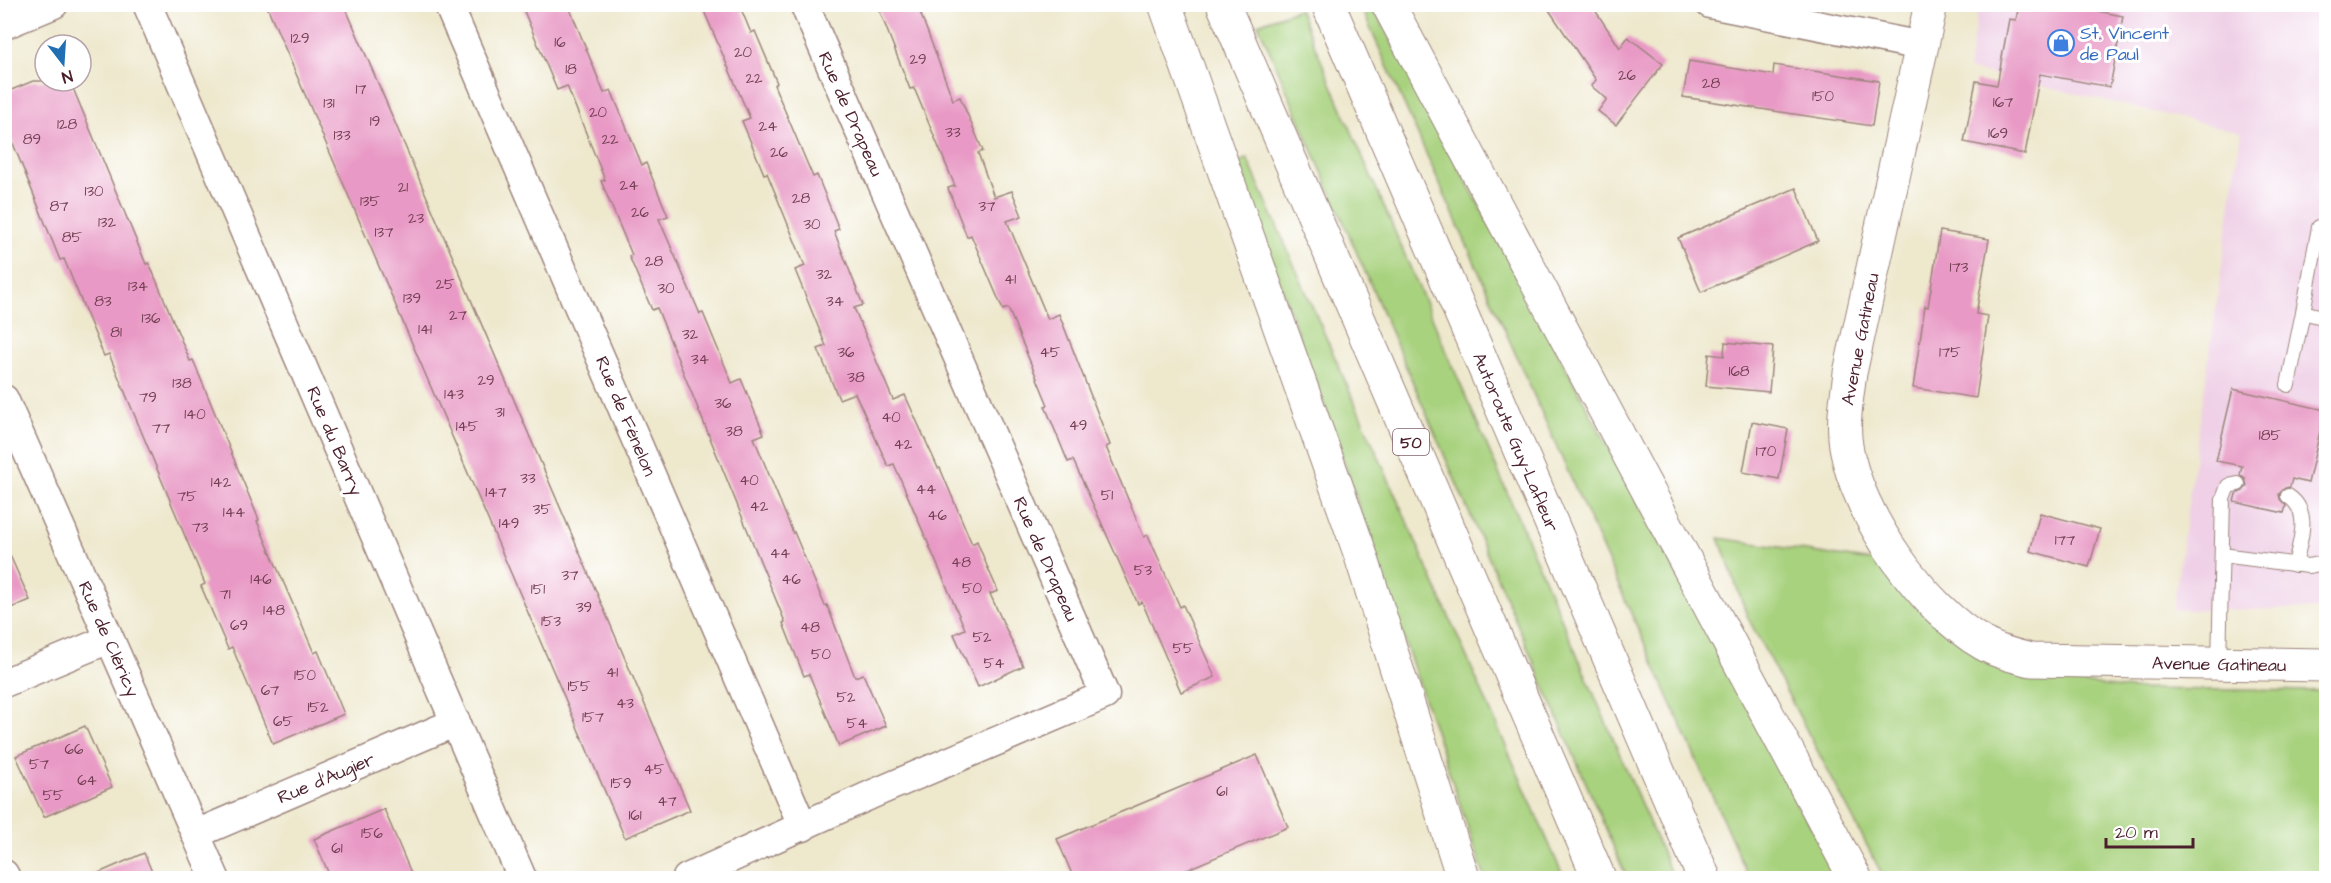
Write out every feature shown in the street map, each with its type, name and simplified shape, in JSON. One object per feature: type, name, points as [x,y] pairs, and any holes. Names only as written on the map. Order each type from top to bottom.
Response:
[{"type":"main road","points":[[1165,4],[1360,553],[1461,876]]},
{"type":"main road","name":"50","points":[[1223,4],[1599,879]]},
{"type":"main road","name":"Autoroute Guy-Lafleur","points":[[1328,4],[1704,879]]},
{"type":"main road","points":[[1388,4],[1856,879]]},
{"type":"main road","name":"Avenue Gatineau","points":[[1931,4],[1850,373],[1845,411],[1846,446],[1854,476],[1880,533],[1898,560],[1941,610],[1963,631],[1985,645],[2002,652],[2031,660],[2326,665]]},
{"type":"street","points":[[4,25],[54,4]]},
{"type":"street","name":"Rue du Barry","points":[[147,4],[522,879]]},
{"type":"street","name":"Rue de Fénelon","points":[[448,4],[803,827]]},
{"type":"street","name":"Rue de Drapeau","points":[[687,879],[875,793],[1105,695],[804,4]]},
{"type":"street","points":[[1710,4],[1922,46]]},
{"type":"street","name":"Rue de Cléricy","points":[[4,399],[215,879]]},
{"type":"street","points":[[4,683],[109,639]]},
{"type":"street","name":"Rue d'Augier","points":[[196,834],[456,722]]},
{"type":"street","points":[[4,874],[6,879]]},
{"type":"lane","points":[[2288,385],[2319,227],[2326,229]]},
{"type":"lane","points":[[2303,312],[2326,318]]},
{"type":"lane","points":[[2219,664],[2223,499],[2228,486],[2238,484]]},
{"type":"lane","points":[[2288,496],[2298,503],[2303,514],[2295,564]]},
{"type":"lane","points":[[2222,555],[2308,566],[2326,563]]},
{"type":"shaded area","points":[[1979,5],[2326,5],[2326,609],[2173,610],[2241,132],[1968,69]]},
{"type":"green space","points":[[1360,5],[1372,5],[1839,878],[1749,878]]},
{"type":"green space","points":[[1299,9],[1673,878],[1627,878],[1258,24]]},
{"type":"green space","points":[[1247,158],[1564,878],[1485,878],[1329,418],[1236,164]]},
{"type":"green space","points":[[1719,538],[1885,563],[2026,673],[2064,681],[2131,689],[2326,691],[2326,878],[1884,878],[1748,618]]},
{"type":"building","points":[[266,4],[344,4],[690,810],[625,838]]},
{"type":"building","points":[[521,4],[568,4],[604,93],[611,90],[642,165],[646,163],[668,216],[659,219],[700,314],[703,313],[732,383],[741,379],[764,434],[754,438],[793,533],[825,606],[827,605],[855,677],[863,674],[886,726],[839,746],[809,674],[804,676],[783,623],[785,622],[657,308],[652,310],[629,256],[632,255],[601,181],[605,180],[567,86],[557,90]]},
{"type":"building","points":[[701,4],[739,4],[751,33],[755,31],[777,83],[774,85],[813,177],[817,175],[839,229],[834,231],[863,305],[854,308],[893,400],[905,395],[938,468],[940,468],[972,544],[977,541],[998,591],[990,594],[1023,666],[978,687],[954,634],[965,629],[894,464],[888,466],[855,393],[839,399],[818,349],[826,346],[795,270],[805,266],[767,173],[764,174],[742,121],[750,118]]},
{"type":"building","points":[[877,4],[917,4],[953,100],[960,97],[983,151],[978,153],[994,197],[1012,191],[1022,216],[1007,221],[1048,319],[1059,314],[1110,445],[1106,447],[1144,537],[1148,535],[1215,677],[1181,692],[1142,602],[1138,604],[1073,460],[1068,462],[1045,406],[1048,405],[1008,308],[1003,310],[971,235],[967,237],[948,188],[955,186],[914,88],[910,89]]},
{"type":"building","points":[[1545,4],[1591,4],[1620,48],[1628,37],[1663,64],[1616,125],[1598,111],[1607,99],[1591,86],[1596,80]]},
{"type":"building","name":"St. Vincent de Paul","points":[[2019,4],[2062,4],[2123,16],[2110,87],[2040,74],[2025,154],[1964,142],[1976,81],[1997,85],[2009,19],[2016,20]]},
{"type":"building","points":[[1689,61],[1773,75],[1774,65],[1879,81],[1872,126],[1683,97]]},
{"type":"building","points":[[33,81],[33,93],[75,93],[146,264],[149,263],[190,361],[193,360],[259,520],[257,521],[314,653],[318,651],[344,714],[273,744],[232,647],[228,649],[201,586],[205,584],[109,354],[104,356],[64,259],[60,260],[4,121],[4,93]]},
{"type":"building","points":[[1796,188],[1818,241],[1701,292],[1678,238]]},
{"type":"building","points":[[1940,231],[1989,239],[1976,314],[1988,316],[1976,398],[1913,388],[1925,306],[1928,307]]},
{"type":"building","points":[[1725,342],[1773,347],[1769,392],[1706,386],[1709,354],[1724,356]]},
{"type":"building","points":[[2233,389],[2325,410],[2308,483],[2292,479],[2290,487],[2285,488],[2279,494],[2286,506],[2284,513],[2234,502],[2236,494],[2247,486],[2245,479],[2240,475],[2242,466],[2216,461]]},
{"type":"building","points":[[1752,422],[1788,429],[1779,479],[1743,472]]},
{"type":"building","points":[[2040,513],[2100,529],[2089,567],[2030,551]]},
{"type":"building","points":[[4,542],[30,600],[4,611]]},
{"type":"building","points":[[85,726],[112,787],[44,817],[16,756]]},
{"type":"building","points":[[1257,755],[1288,827],[1164,879],[1074,879],[1057,839]]},
{"type":"building","points":[[384,809],[411,873],[398,879],[331,879],[314,839]]},
{"type":"building","points":[[144,853],[155,879],[85,879]]},
{"type":"place","name":"St. Vincent de Paul","points":[[2061,43]]}]
